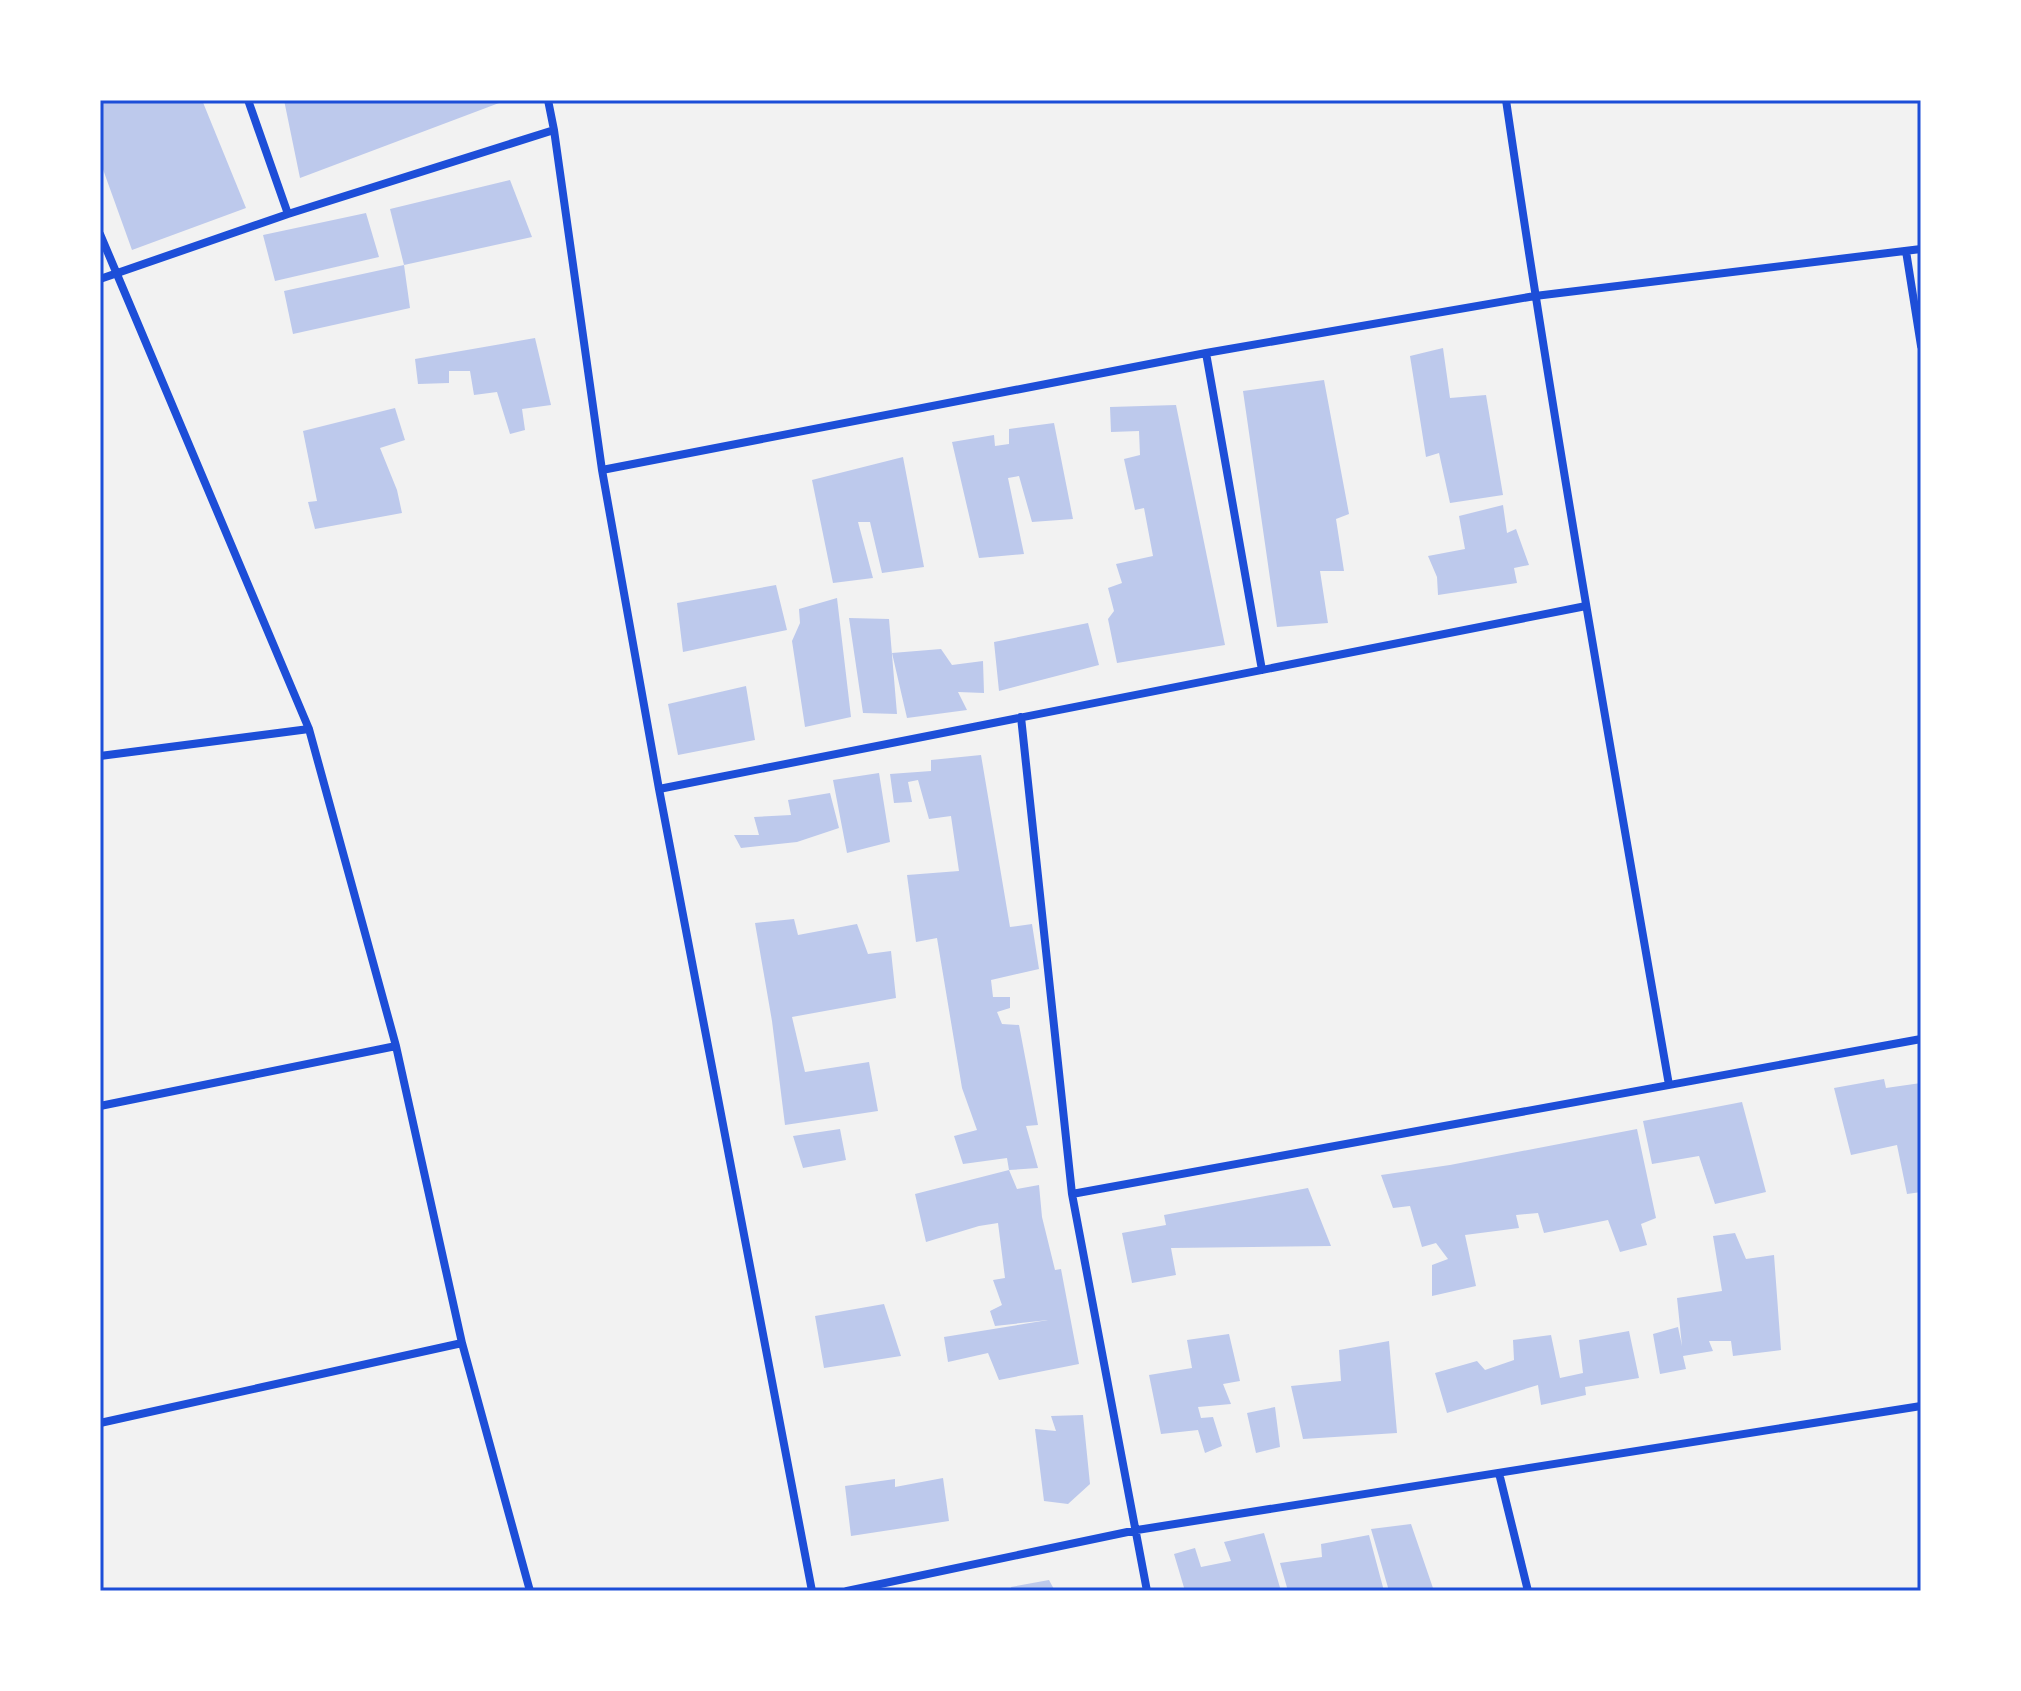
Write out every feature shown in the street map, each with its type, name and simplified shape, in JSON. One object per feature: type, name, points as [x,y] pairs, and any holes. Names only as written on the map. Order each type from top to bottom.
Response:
[{"type":"street","points":[[248,100],[288,214]]},
{"type":"street","points":[[548,100],[602,470],[659,789],[812,1591]]},
{"type":"street","points":[[1506,100],[1586,606],[1669,1085]]},
{"type":"street","points":[[100,279],[288,214],[554,130]]},
{"type":"street","points":[[100,234],[309,729],[396,1046],[462,1343],[530,1591]]},
{"type":"street","points":[[602,470],[1206,353],[1535,296],[1921,249]]},
{"type":"street","points":[[1906,251],[1921,346]]},
{"type":"street","points":[[1206,353],[1262,670]]},
{"type":"street","points":[[659,789],[1586,606]]},
{"type":"street","points":[[1021,717],[1072,1194],[1147,1591]]},
{"type":"street","points":[[100,756],[309,729]]},
{"type":"street","points":[[1072,1194],[1921,1039]]},
{"type":"street","points":[[100,1106],[396,1046]]},
{"type":"street","points":[[100,1423],[462,1343]]},
{"type":"street","points":[[847,1591],[1137,1530],[1921,1406]]},
{"type":"street","points":[[1499,1473],[1528,1591]]},
{"type":"building","points":[[100,100],[202,100],[246,208],[132,250],[100,161]]},
{"type":"building","points":[[284,100],[507,100],[300,178]]},
{"type":"building","points":[[510,180],[532,237],[404,265],[390,209]]},
{"type":"building","points":[[366,213],[379,257],[275,281],[263,235]]},
{"type":"building","points":[[404,265],[410,308],[293,334],[284,291]]},
{"type":"building","points":[[535,338],[551,405],[522,409],[525,430],[510,434],[497,392],[474,395],[470,371],[449,371],[449,383],[418,384],[415,359]]},
{"type":"building","points":[[1443,348],[1450,398],[1486,395],[1503,495],[1450,503],[1439,453],[1426,457],[1410,356]]},
{"type":"building","points":[[1324,380],[1349,514],[1336,519],[1344,571],[1320,571],[1328,623],[1277,627],[1243,391]]},
{"type":"building","points":[[1176,405],[1225,645],[1117,663],[1108,619],[1114,611],[1108,588],[1122,583],[1116,564],[1153,556],[1144,508],[1135,510],[1124,459],[1140,455],[1139,431],[1111,432],[1110,407]]},
{"type":"building","points":[[395,408],[405,440],[380,448],[397,490],[402,513],[315,529],[308,502],[317,501],[303,431]]},
{"type":"building","points":[[1054,423],[1073,519],[1032,522],[1019,476],[1008,478],[1024,554],[979,558],[952,442],[994,435],[995,446],[1009,444],[1009,429]]},
{"type":"building","points":[[903,457],[924,567],[882,573],[870,522],[858,522],[873,578],[833,583],[812,480]]},
{"type":"building","points":[[1503,505],[1507,533],[1516,529],[1529,565],[1514,568],[1517,583],[1438,595],[1437,577],[1428,556],[1465,549],[1459,516]]},
{"type":"building","points":[[776,585],[787,630],[683,652],[677,603]]},
{"type":"building","points":[[837,598],[851,717],[805,727],[792,641],[800,623],[799,609]]},
{"type":"building","points":[[849,618],[889,619],[897,714],[863,713]]},
{"type":"building","points":[[1088,623],[1099,665],[999,691],[994,642]]},
{"type":"building","points":[[941,649],[952,665],[983,661],[984,693],[958,692],[967,710],[907,718],[892,653]]},
{"type":"building","points":[[746,686],[755,740],[678,755],[668,704]]},
{"type":"building","points":[[981,755],[1010,927],[1032,924],[1039,969],[991,980],[993,997],[1010,997],[1010,1008],[997,1012],[1002,1024],[1019,1025],[1038,1125],[1026,1126],[1038,1168],[1009,1170],[1007,1158],[963,1164],[954,1136],[977,1130],[962,1088],[937,938],[916,942],[907,875],[959,871],[951,816],[929,819],[918,780],[908,782],[912,802],[894,803],[890,774],[931,771],[931,760]]},
{"type":"building","points":[[879,773],[890,842],[847,853],[833,780]]},
{"type":"building","points":[[830,793],[839,828],[797,842],[741,848],[734,835],[759,835],[754,817],[791,815],[788,800]]},
{"type":"building","points":[[794,919],[798,935],[857,924],[868,954],[891,951],[896,998],[792,1017],[805,1072],[869,1062],[878,1111],[785,1125],[772,1021],[755,923]]},
{"type":"building","points":[[1884,1079],[1886,1088],[1921,1083],[1921,1192],[1907,1194],[1897,1145],[1851,1155],[1834,1088]]},
{"type":"building","points":[[1742,1102],[1766,1192],[1715,1204],[1699,1156],[1652,1164],[1643,1121]]},
{"type":"building","points":[[840,1129],[846,1160],[803,1168],[793,1136]]},
{"type":"building","points":[[1637,1129],[1656,1218],[1641,1224],[1647,1245],[1620,1252],[1608,1220],[1544,1233],[1538,1213],[1516,1215],[1519,1228],[1465,1235],[1476,1286],[1432,1296],[1432,1265],[1448,1259],[1436,1243],[1422,1247],[1410,1206],[1393,1208],[1381,1175]]},
{"type":"building","points":[[1009,1170],[1017,1189],[1039,1185],[1042,1217],[1055,1270],[1061,1269],[1079,1364],[999,1380],[988,1353],[948,1362],[944,1337],[1048,1320],[995,1326],[990,1311],[1002,1305],[993,1280],[1005,1278],[998,1223],[926,1242],[915,1194]]},
{"type":"building","points":[[1308,1188],[1331,1246],[1171,1248],[1176,1275],[1132,1283],[1122,1233],[1166,1225],[1164,1215]]},
{"type":"building","points":[[1735,1233],[1746,1259],[1774,1255],[1781,1350],[1733,1356],[1731,1341],[1709,1341],[1713,1351],[1683,1356],[1686,1369],[1660,1374],[1653,1334],[1678,1327],[1682,1346],[1677,1298],[1722,1291],[1713,1236]]},
{"type":"building","points":[[884,1304],[901,1356],[824,1368],[815,1316]]},
{"type":"building","points":[[1629,1331],[1639,1378],[1585,1387],[1586,1395],[1541,1405],[1538,1385],[1447,1413],[1435,1373],[1477,1361],[1485,1370],[1514,1360],[1513,1340],[1551,1335],[1560,1378],[1583,1373],[1579,1340]]},
{"type":"building","points":[[1229,1334],[1240,1381],[1223,1384],[1231,1404],[1198,1407],[1201,1418],[1213,1417],[1222,1446],[1205,1453],[1198,1430],[1161,1434],[1149,1375],[1192,1368],[1187,1340]]},
{"type":"building","points":[[1389,1341],[1397,1433],[1303,1439],[1291,1386],[1341,1381],[1339,1350]]},
{"type":"building","points":[[1275,1407],[1280,1447],[1256,1453],[1247,1413]]},
{"type":"building","points":[[1083,1415],[1090,1484],[1068,1504],[1044,1501],[1035,1429],[1056,1431],[1051,1416]]},
{"type":"building","points":[[943,1478],[949,1521],[851,1536],[845,1486],[895,1479],[895,1487]]},
{"type":"building","points":[[1411,1524],[1434,1591],[1389,1591],[1371,1529]]},
{"type":"building","points":[[1264,1533],[1281,1591],[1185,1591],[1174,1554],[1195,1548],[1201,1567],[1231,1561],[1224,1542]]},
{"type":"building","points":[[1369,1535],[1384,1591],[1288,1591],[1280,1563],[1322,1557],[1321,1544]]},
{"type":"building","points":[[1049,1580],[1055,1591],[1012,1591],[1011,1587]]}]
